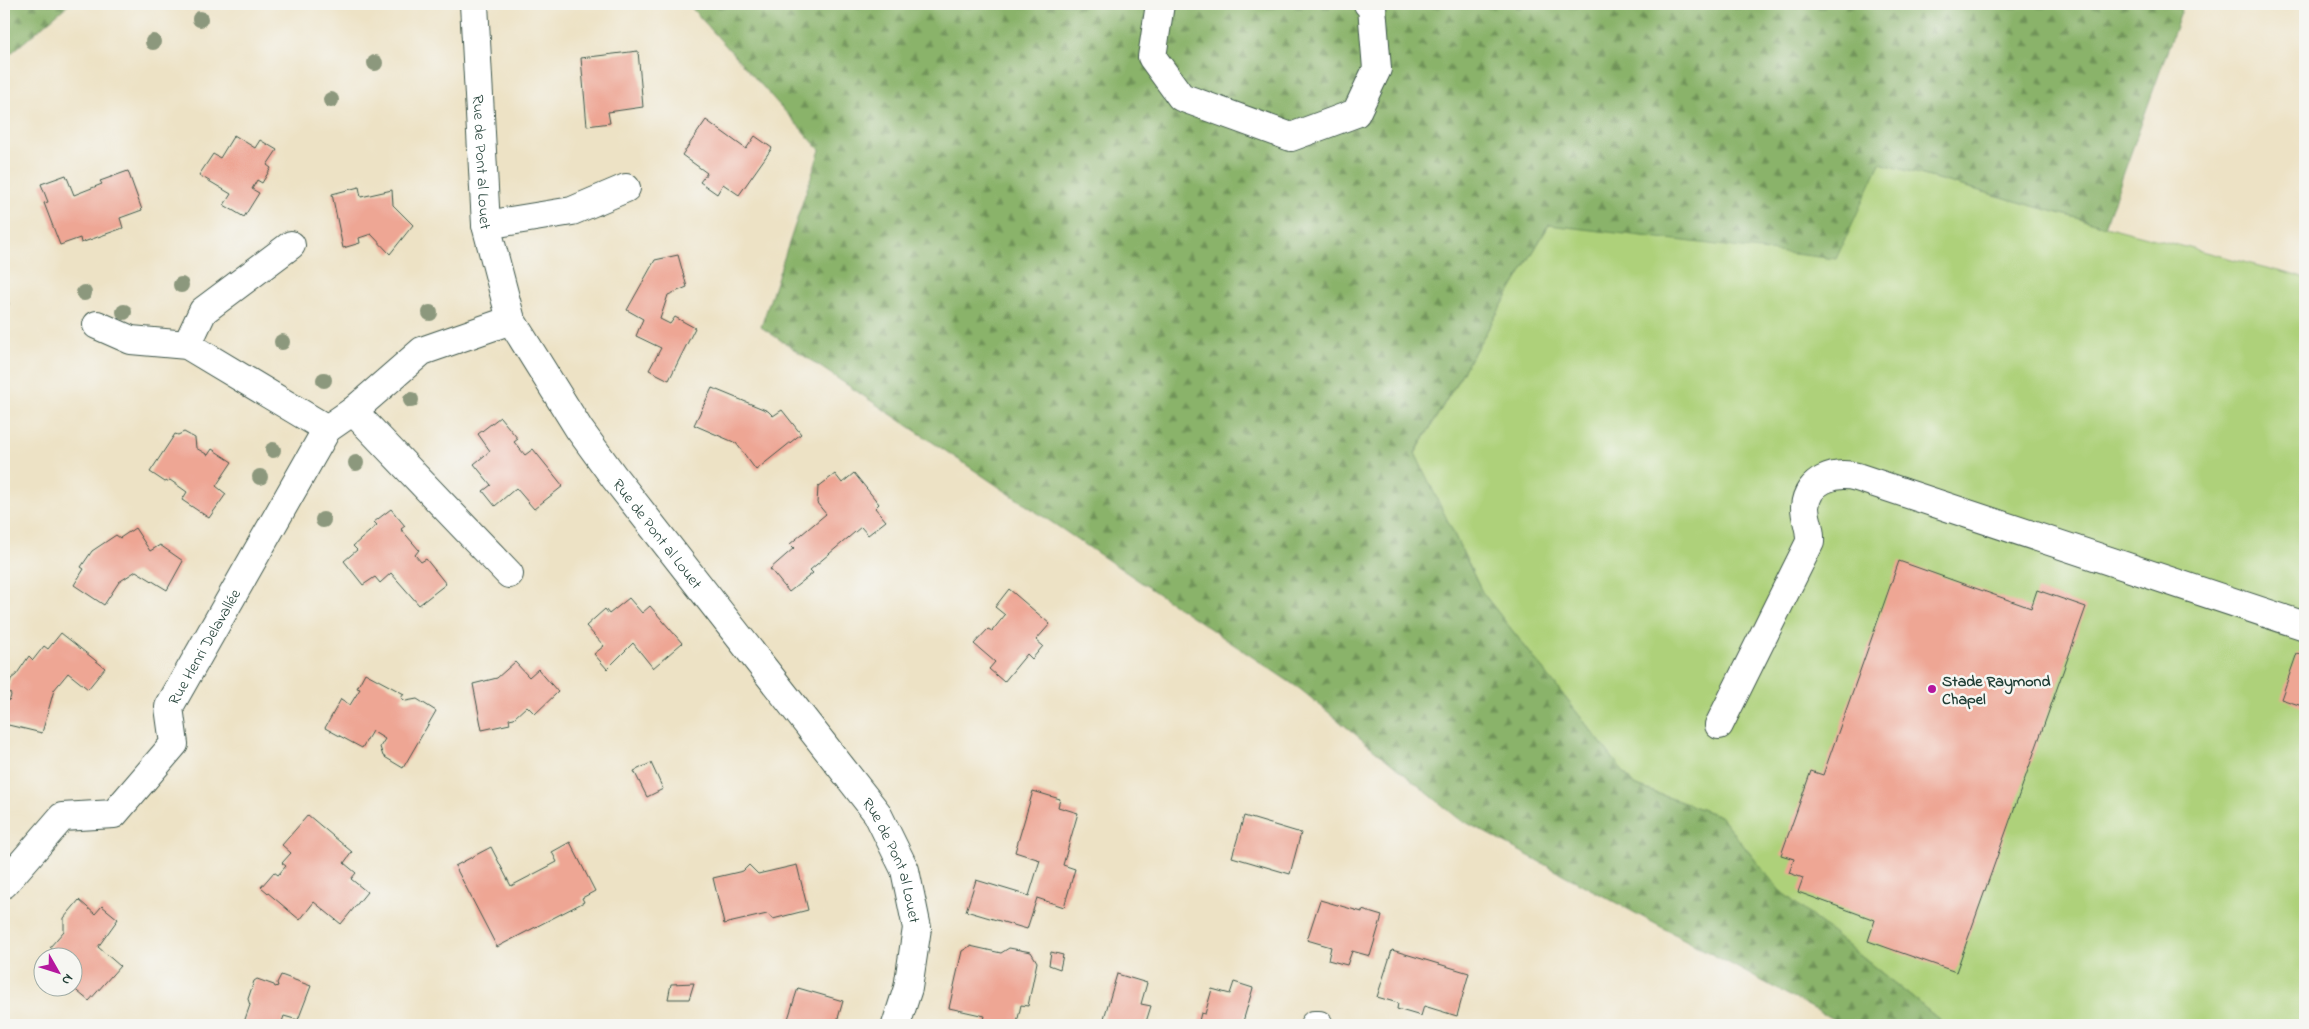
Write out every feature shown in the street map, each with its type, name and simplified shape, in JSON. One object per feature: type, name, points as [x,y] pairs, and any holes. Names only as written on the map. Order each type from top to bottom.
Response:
[{"type":"street","name":"Rue de Pont al Louet","points":[[474,4],[486,225],[511,320],[579,429],[614,478],[877,813],[905,870],[917,928],[908,988],[896,1025]]},
{"type":"street","points":[[1160,4],[1152,57],[1181,97],[1290,137],[1356,113],[1376,69],[1372,7],[1368,4]]},
{"type":"street","points":[[486,225],[572,210],[626,188]]},
{"type":"street","points":[[187,345],[203,311],[291,245]]},
{"type":"street","name":"Rue Henri Delavallée","points":[[4,884],[62,817],[114,814],[174,744],[169,707],[328,429],[422,351],[511,320]]},
{"type":"street","points":[[98,325],[131,340],[187,345],[328,429]]},
{"type":"street","points":[[352,411],[509,574]]},
{"type":"street","points":[[1719,725],[1810,542],[1811,529],[1806,518],[1805,507],[1808,496],[1814,486],[1823,479],[1834,475],[1846,474],[1857,477],[2305,626]]},
{"type":"street","points":[[1314,1025],[1319,1025]]},
{"type":"green space","points":[[4,4],[69,4],[4,59]]},
{"type":"green space","points":[[688,4],[2184,4],[2105,226],[1880,163],[1836,259],[1549,225],[1415,453],[1482,592],[1634,785],[1720,816],[1779,890],[1946,1025],[1844,1025],[1458,818],[1300,689],[761,327],[820,150]]},
{"type":"green space","name":"Stade Raymond Chapel","points":[[1880,163],[2105,226],[2305,278],[2305,1025],[1946,1025],[1779,890],[1720,816],[1634,785],[1482,592],[1415,454],[1549,225]]},
{"type":"building","points":[[638,51],[643,107],[608,112],[610,123],[587,126],[581,58]]},
{"type":"building","points":[[706,120],[746,149],[755,136],[772,148],[739,195],[723,184],[717,194],[700,182],[707,173],[682,155]]},
{"type":"building","points":[[234,135],[255,148],[260,140],[277,150],[267,165],[271,168],[262,183],[257,180],[252,189],[259,193],[244,217],[224,205],[231,194],[199,175],[213,154],[220,158]]},
{"type":"building","points":[[128,171],[142,210],[120,218],[123,228],[81,243],[80,238],[60,245],[44,203],[48,202],[41,184],[66,175],[74,195],[102,184],[100,181]]},
{"type":"building","points":[[359,187],[361,197],[392,190],[393,205],[413,225],[390,254],[371,234],[359,238],[360,243],[343,248],[332,194]]},
{"type":"building","points":[[678,255],[687,287],[668,295],[660,319],[670,324],[675,317],[695,328],[669,380],[649,370],[661,348],[636,336],[643,319],[627,310],[655,260]]},
{"type":"building","points":[[4,287],[9,304],[4,311]]},
{"type":"building","points":[[712,388],[768,411],[773,416],[782,410],[801,434],[756,470],[736,443],[694,425]]},
{"type":"building","points":[[500,417],[518,439],[514,442],[525,455],[533,449],[563,486],[534,509],[516,488],[495,506],[483,491],[491,485],[474,464],[490,451],[478,434]]},
{"type":"building","points":[[184,432],[195,438],[196,448],[208,455],[212,449],[232,462],[216,486],[226,494],[209,518],[182,500],[187,492],[170,480],[165,482],[150,472],[175,434],[178,435]]},
{"type":"building","points":[[854,473],[879,504],[875,508],[886,521],[868,535],[861,527],[810,570],[813,573],[789,592],[770,569],[794,548],[790,544],[826,514],[817,503],[818,487],[835,474],[842,483]]},
{"type":"building","points":[[391,509],[405,526],[401,529],[419,550],[415,555],[421,562],[426,559],[446,584],[419,605],[391,573],[380,583],[375,577],[363,585],[344,561],[357,550],[353,546],[377,525],[374,522]]},
{"type":"building","points":[[135,528],[150,551],[160,545],[183,561],[167,590],[136,571],[119,582],[104,605],[74,585],[84,569],[81,567],[92,551],[116,535],[120,538]]},
{"type":"building","points":[[1899,561],[2031,608],[2037,590],[2086,607],[1956,972],[1868,941],[1875,920],[1798,892],[1803,878],[1789,873],[1794,859],[1781,855],[1811,771],[1823,775]]},
{"type":"building","points":[[1009,589],[1050,624],[1036,640],[1043,646],[1032,659],[1027,654],[1004,682],[989,669],[995,662],[974,644],[988,629],[992,631],[1005,615],[995,607]]},
{"type":"building","points":[[629,598],[642,613],[650,606],[682,643],[653,668],[633,643],[607,669],[594,654],[604,646],[586,626],[605,609],[609,614]]},
{"type":"building","points":[[61,633],[105,668],[88,689],[68,673],[54,690],[42,733],[4,724],[5,703],[10,699],[11,695],[8,690],[11,679],[29,656],[33,660],[44,646],[48,649]]},
{"type":"building","points":[[2297,653],[2305,655],[2305,707],[2281,699]]},
{"type":"building","points":[[515,662],[529,677],[538,669],[558,692],[535,714],[527,706],[514,718],[509,719],[510,724],[482,730],[473,684],[497,678]]},
{"type":"building","points":[[365,673],[404,694],[401,698],[406,701],[417,699],[436,711],[403,768],[383,756],[380,747],[385,739],[372,731],[362,748],[325,728],[341,699],[350,705],[360,689],[357,688]]},
{"type":"building","points":[[651,763],[663,789],[647,797],[634,771]]},
{"type":"building","points":[[1033,791],[1060,799],[1058,807],[1078,813],[1063,865],[1075,869],[1064,907],[1037,898],[1027,929],[966,911],[976,880],[1029,896],[1040,860],[1015,852]]},
{"type":"building","points":[[308,815],[352,852],[344,863],[356,873],[351,879],[367,892],[341,924],[314,902],[300,920],[261,887],[274,872],[278,875],[286,866],[282,863],[291,853],[282,845]]},
{"type":"building","points":[[1244,816],[1301,833],[1290,874],[1232,857]]},
{"type":"building","points":[[570,842],[595,891],[582,898],[584,902],[497,947],[455,866],[491,847],[511,886],[557,862],[552,852]]},
{"type":"building","points":[[749,865],[758,874],[797,865],[808,910],[773,919],[767,914],[724,924],[713,878],[743,871]]},
{"type":"building","points":[[79,900],[95,914],[102,906],[118,919],[98,947],[120,966],[89,1001],[82,995],[82,946],[51,946],[64,931],[64,918]]},
{"type":"building","points":[[1320,900],[1382,916],[1370,956],[1352,951],[1347,965],[1328,960],[1331,947],[1307,940]]},
{"type":"building","points":[[970,946],[1001,953],[1009,948],[1031,952],[1037,962],[1028,1006],[1021,1005],[1017,1023],[1011,1022],[1011,1025],[983,1023],[985,1016],[949,1008],[962,951]]},
{"type":"building","points":[[1392,950],[1469,973],[1457,1016],[1424,1006],[1421,1016],[1397,1009],[1398,1003],[1377,997]]},
{"type":"building","points":[[1051,952],[1063,955],[1060,969],[1049,965]]},
{"type":"building","points":[[1117,974],[1147,983],[1141,1004],[1151,1006],[1145,1025],[1102,1025]]},
{"type":"building","points":[[281,975],[311,986],[298,1020],[284,1016],[281,1025],[243,1025],[250,1005],[248,999],[254,981],[257,979],[275,987],[278,986],[277,983]]},
{"type":"building","points":[[1234,982],[1253,988],[1242,1025],[1198,1025],[1201,1013],[1205,1014],[1212,989],[1230,994]]},
{"type":"building","points":[[694,983],[689,999],[668,999],[671,984]]},
{"type":"building","points":[[798,988],[843,1001],[836,1025],[786,1025]]},
{"type":"place","name":"Stade Raymond Chapel","points":[[1932,689]]}]
